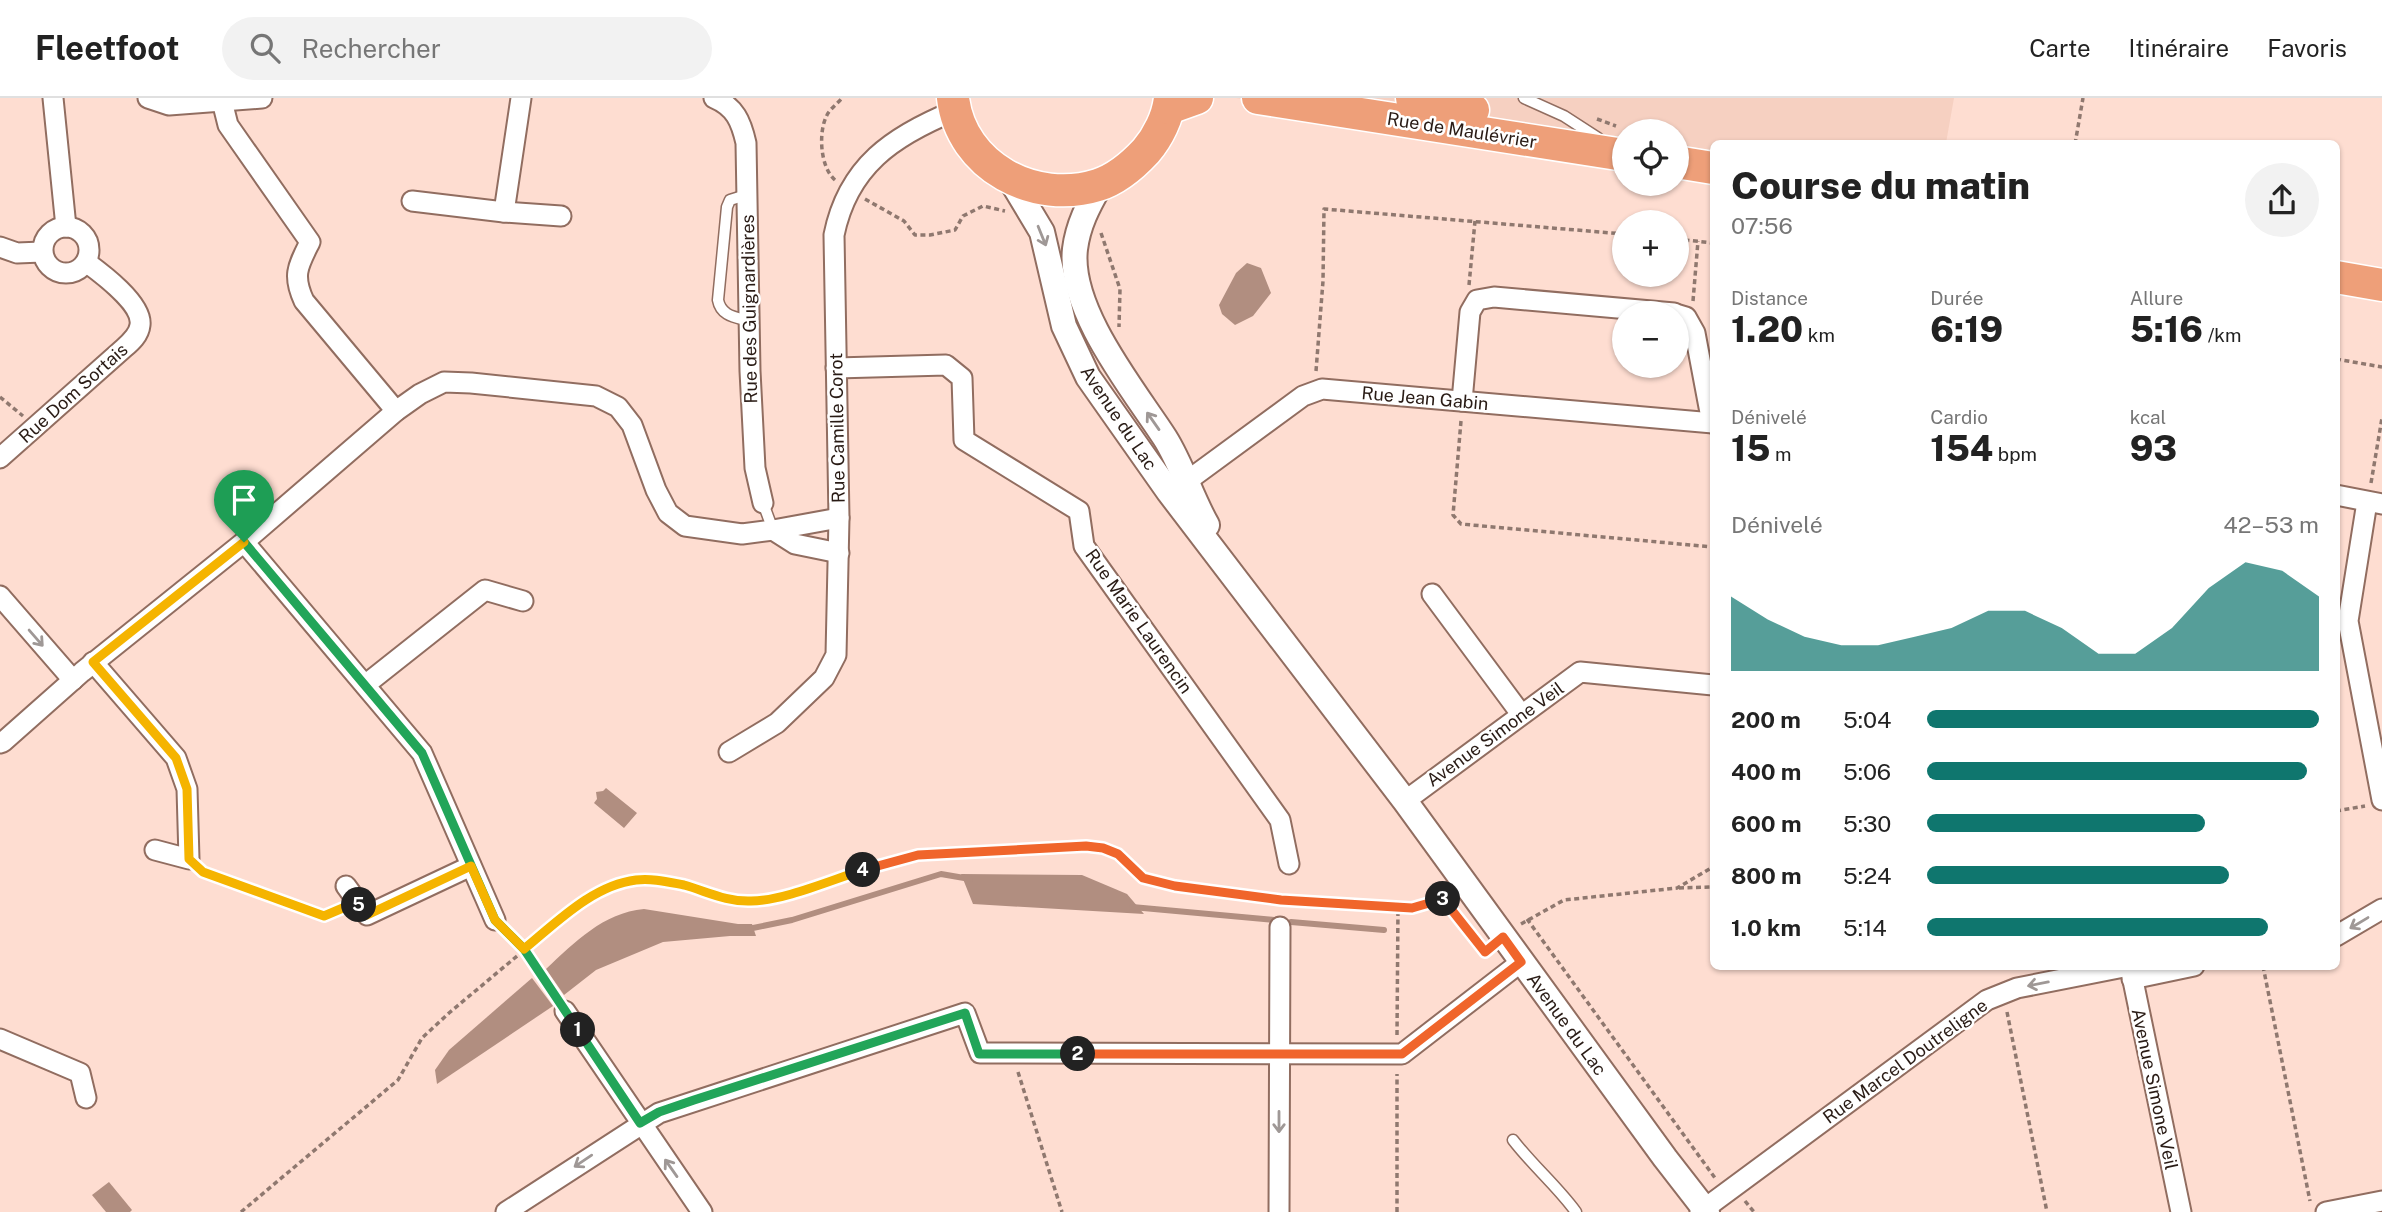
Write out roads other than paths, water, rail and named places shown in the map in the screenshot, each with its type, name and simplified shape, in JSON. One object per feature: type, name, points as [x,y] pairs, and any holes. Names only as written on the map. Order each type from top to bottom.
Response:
[{"type":"main road","name":"Rue de Maulévrier","points":[[1258,98],[1612,153]]},
{"type":"main road","name":"Rue de Maulévrier","points":[[1412,98],[1611,141]]},
{"type":"main road","points":[[953,104],[970,144],[995,170],[1028,187],[1065,192],[1100,185],[1131,167],[1155,140],[1179,101]]},
{"type":"main road","points":[[1689,163],[1710,167]]},
{"type":"main road","points":[[2340,278],[2382,285]]},
{"type":"street","points":[[53,98],[66,227]]},
{"type":"street","points":[[148,98],[169,105],[262,98]]},
{"type":"street","points":[[504,212],[522,98]]},
{"type":"street","name":"Rue des Guignardières","points":[[714,98],[728,104],[742,126],[746,143],[755,468],[763,503]]},
{"type":"street","points":[[222,101],[228,125],[310,242],[296,271],[297,286],[304,301],[396,411]]},
{"type":"street","name":"Rue Camille Corot","points":[[729,752],[777,723],[824,678],[836,655],[839,517],[834,235],[838,214],[849,190],[871,162],[893,141],[953,104]]},
{"type":"street","name":"Avenue du Lac","points":[[1009,177],[1042,232],[1064,326],[1088,377],[1176,485],[1276,635],[1405,801],[1704,1211]]},
{"type":"street","name":"Avenue du Lac","points":[[1100,185],[1082,216],[1074,250],[1078,284],[1090,317],[1114,365],[1167,441],[1176,485]]},
{"type":"street","points":[[412,201],[561,216]]},
{"type":"street","points":[[66,227],[73,228],[84,236],[89,249],[86,262],[75,272],[60,273],[47,265],[42,251],[51,232],[66,227]]},
{"type":"street","points":[[0,247],[17,253],[42,251]]},
{"type":"street","name":"Rue Dom Sortais","points":[[0,458],[134,339],[140,326],[135,309],[108,278],[86,262]]},
{"type":"street","points":[[1462,401],[1470,312],[1477,300],[1494,297],[1612,308]]},
{"type":"street","points":[[1689,326],[1695,333],[1710,412]]},
{"type":"street","name":"Rue Marie Laurencin","points":[[836,368],[946,365],[962,377],[964,440],[1080,511],[1084,546],[1280,820],[1289,864]]},
{"type":"street","points":[[0,743],[93,662],[244,542],[396,411],[420,394],[444,382],[596,396],[618,407],[632,425],[656,490],[668,513],[685,526],[742,534],[839,517]]},
{"type":"street","name":"Rue Jean Gabin","points":[[1176,485],[1303,396],[1322,389],[1710,423]]},
{"type":"street","points":[[2340,496],[2375,503],[2348,621],[2376,803]]},
{"type":"street","points":[[773,530],[795,544],[838,553]]},
{"type":"street","points":[[244,542],[422,753],[495,920]]},
{"type":"street","points":[[365,685],[485,590],[523,601]]},
{"type":"street","points":[[1432,594],[1521,713]]},
{"type":"street","points":[[0,596],[73,680]]},
{"type":"street","points":[[93,662],[176,758],[187,789],[189,859],[155,850]]},
{"type":"street","name":"Avenue Simone Veil","points":[[1405,801],[1580,672],[1710,685]]},
{"type":"street","points":[[352,894],[367,915],[471,866]]},
{"type":"street","points":[[2340,934],[2382,909]]},
{"type":"street","points":[[1279,1212],[1280,927]]},
{"type":"street","points":[[506,1212],[659,1112],[965,1013],[979,1054],[1402,1054],[1521,962]]},
{"type":"street","name":"Avenue Simone Veil","points":[[2130,970],[2181,1212]]},
{"type":"street","name":"Rue Marcel Doutreligne","points":[[1704,1211],[1734,1186],[1987,1000],[2003,993],[2130,970]]},
{"type":"street","points":[[565,1011],[702,1212]]},
{"type":"street","points":[[0,1039],[80,1073],[86,1098]]},
{"type":"street","points":[[2326,1212],[2382,1201]]},
{"type":"lane","points":[[1524,98],[1611,141]]},
{"type":"lane","points":[[747,195],[730,200],[727,207],[718,300],[720,308],[728,316],[749,321]]},
{"type":"lane","name":"Rue des Guignardières","points":[[763,503],[773,530]]},
{"type":"lane","points":[[1513,1140],[1536,1169],[1559,1188],[1576,1212]]},
{"type":"waterway","points":[[748,929],[792,920],[941,874],[970,879]]},
{"type":"waterway","points":[[1132,907],[1274,920]]},
{"type":"waterway","points":[[1291,922],[1384,930]]}]
